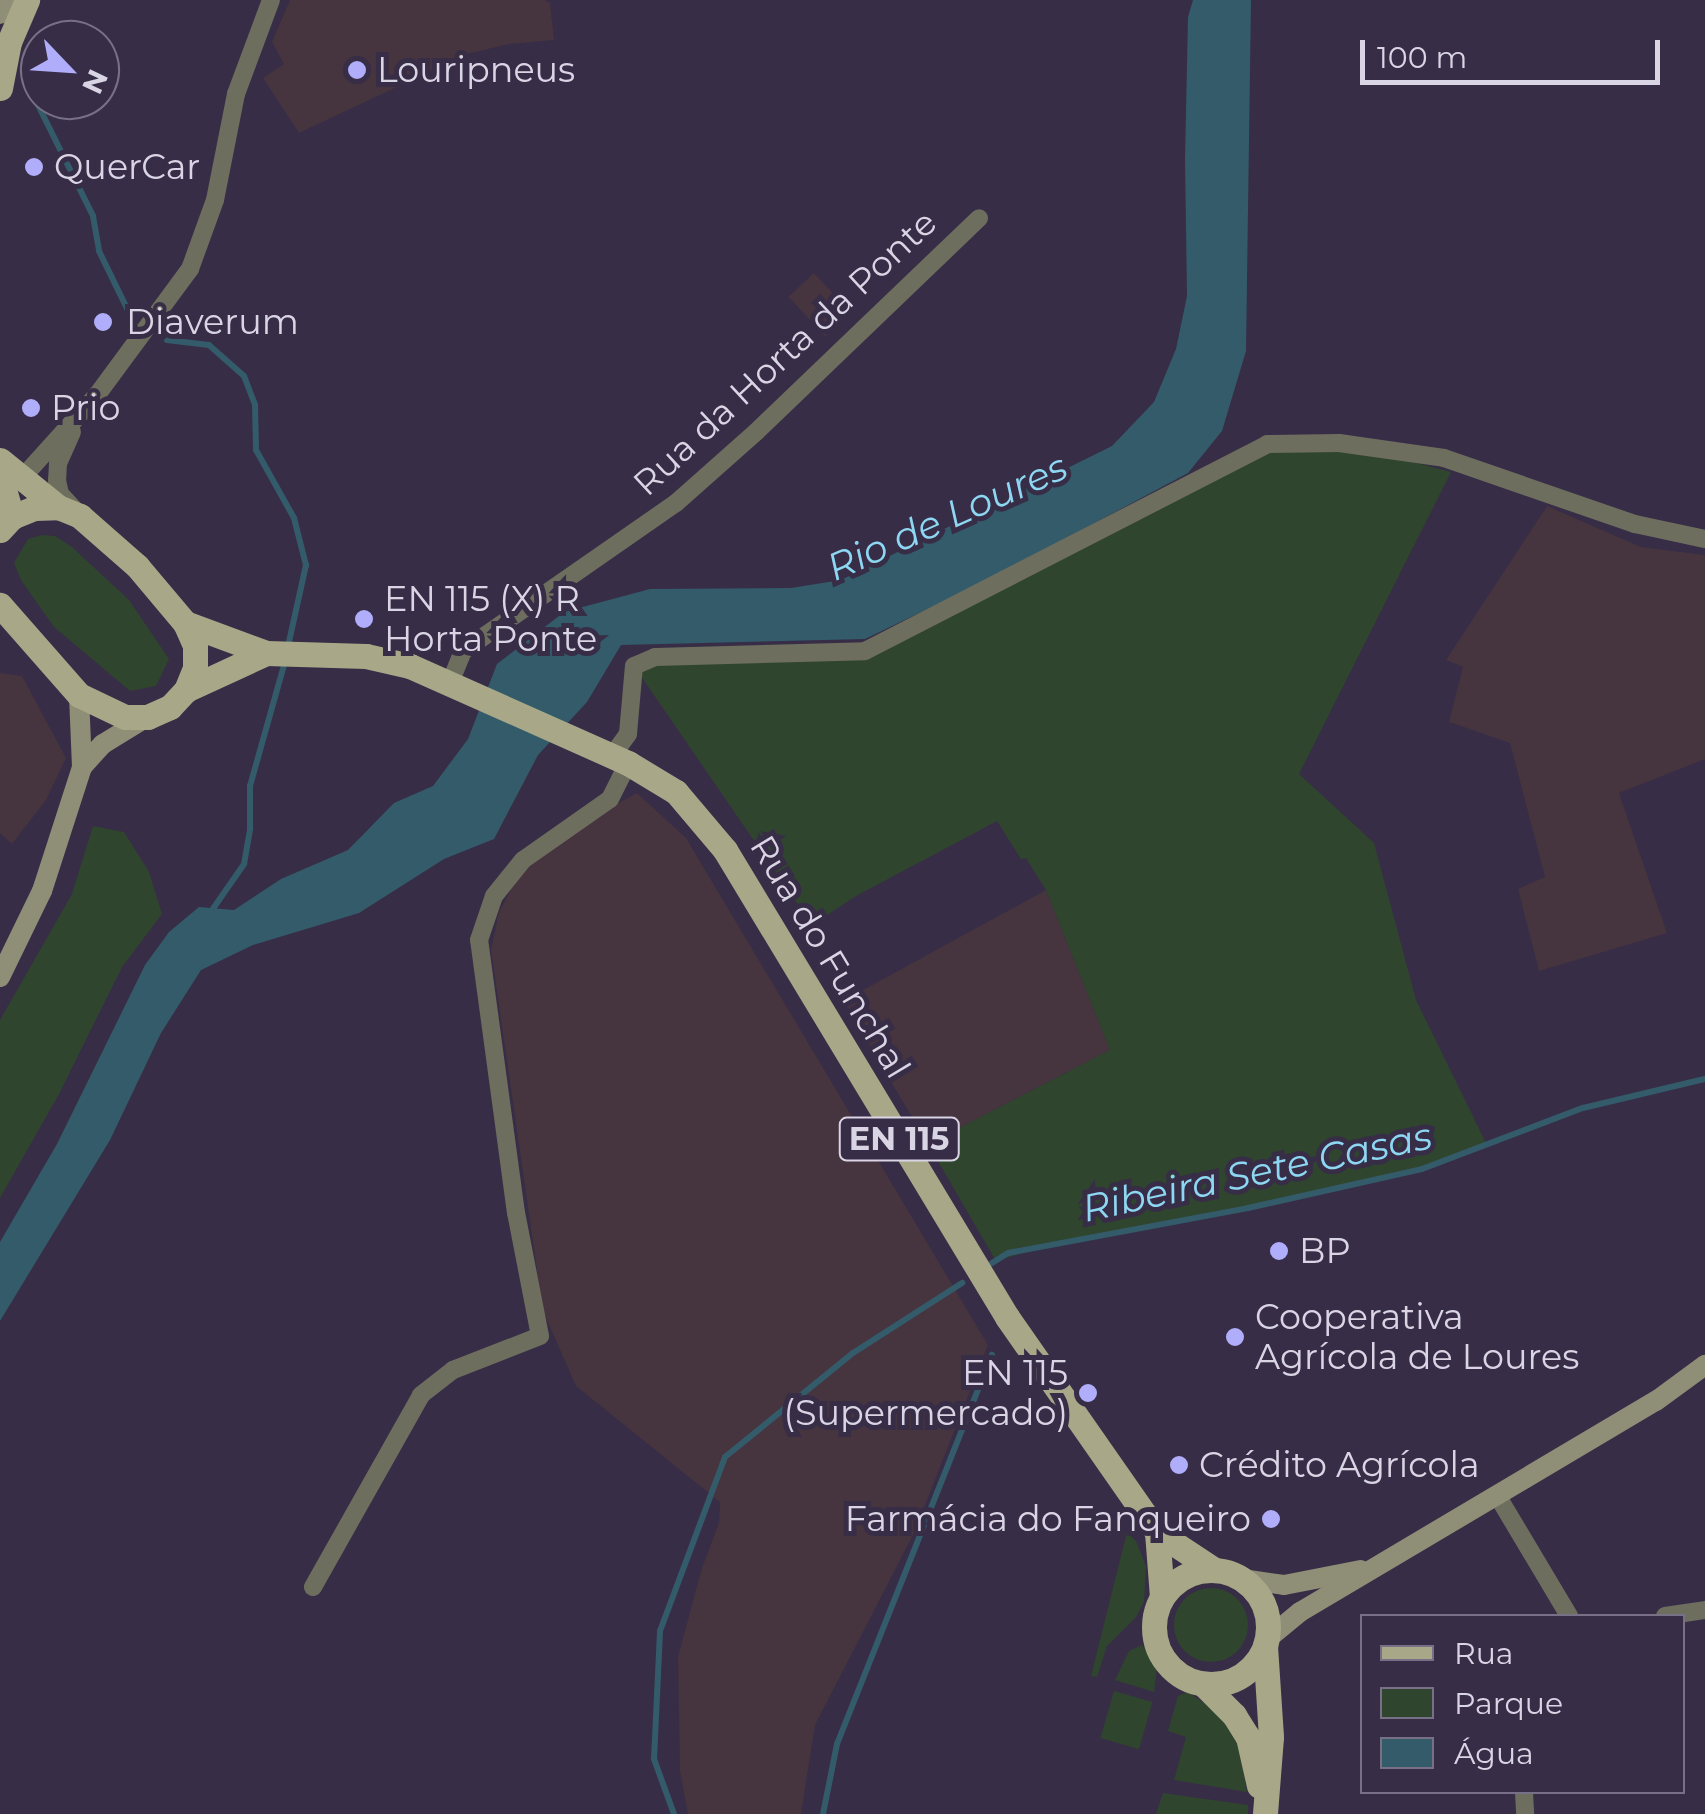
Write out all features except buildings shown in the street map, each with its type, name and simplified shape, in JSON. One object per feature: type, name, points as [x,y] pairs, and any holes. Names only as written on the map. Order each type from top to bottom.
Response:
[{"type":"main road","points":[[0,14],[14,0]]},
{"type":"main road","points":[[1,75],[4,42],[27,0]]},
{"type":"main road","points":[[0,460],[11,476],[69,512],[138,566],[185,623],[194,645],[195,668],[186,690]]},
{"type":"main road","points":[[6,523],[11,476]]},
{"type":"main road","points":[[6,523],[34,508],[69,512]]},
{"type":"main road","points":[[0,605],[12,634],[80,695],[125,717],[148,717]]},
{"type":"main road","name":"Rua do Funchal","points":[[185,623],[266,653],[328,652],[397,662],[588,744],[676,792],[712,830],[984,1282],[1157,1532],[1213,1569],[1242,1579]]},
{"type":"main road","name":"Rua do Funchal","points":[[148,717],[170,707],[186,690],[266,653]]},
{"type":"main road","points":[[0,977],[42,892],[82,767],[80,695]]},
{"type":"main road","points":[[82,767],[103,744],[148,717]]},
{"type":"main road","points":[[1203,1684],[1238,1678],[1252,1667],[1266,1643],[1300,1612],[1656,1401],[1705,1365]]},
{"type":"main road","points":[[1157,1532],[1162,1597]]},
{"type":"main road","points":[[1242,1579],[1284,1585],[1372,1568]]},
{"type":"main road","points":[[1213,1569],[1184,1576],[1162,1597],[1154,1616],[1158,1650],[1181,1676],[1203,1684],[1234,1715],[1248,1738],[1264,1814]]},
{"type":"main road","points":[[1242,1579],[1264,1605],[1271,1737],[1264,1814]]},
{"type":"street","points":[[11,476],[79,416],[190,269],[215,200],[236,94],[271,0]]},
{"type":"street","name":"Rua da Horta da Ponte","points":[[461,687],[462,651],[676,503],[756,432],[979,218]]},
{"type":"street","points":[[69,512],[60,494],[58,463],[79,416]]},
{"type":"street","points":[[313,1587],[421,1395],[453,1370],[540,1336],[516,1213],[480,940],[494,896],[523,860],[610,799],[628,734],[634,666],[655,657],[865,652],[1266,444],[1338,443],[1444,458],[1635,524],[1705,539]]},
{"type":"street","points":[[1497,1495],[1569,1614]]},
{"type":"street","points":[[1678,1614],[1705,1610]]},
{"type":"shaded area","points":[[290,0],[545,0],[550,3],[554,40],[509,44],[467,54],[299,133],[263,78],[284,64],[272,42]]},
{"type":"shaded area","points":[[814,273],[851,312],[825,336],[788,297]]},
{"type":"shaded area","points":[[1547,506],[1641,547],[1705,555],[1705,759],[1619,793],[1667,933],[1539,971],[1518,889],[1545,877],[1510,743],[1449,722],[1463,667],[1446,660]]},
{"type":"shaded area","points":[[0,673],[22,676],[66,758],[46,800],[12,844],[0,833]]},
{"type":"shaded area","points":[[637,793],[686,838],[988,1345],[914,1533],[815,1725],[801,1814],[688,1814],[680,1771],[678,1657],[702,1568],[719,1523],[720,1502],[576,1386],[543,1311],[491,950],[499,912],[517,879],[563,833]]},
{"type":"shaded area","points":[[1046,890],[1110,1050],[928,1144],[843,1001]]},
{"type":"green space","points":[[1339,443],[1451,472],[1299,774],[1374,843],[1416,1000],[1487,1145],[1422,1169],[1248,1208],[1056,1243],[996,1261],[928,1144],[1110,1050],[1046,890],[997,821],[856,896],[812,925],[634,666],[865,651],[1267,444]]},
{"type":"green space","points":[[55,536],[72,547],[129,600],[169,659],[156,686],[130,691],[54,627],[21,580],[14,563],[28,539]]},
{"type":"green space","points":[[93,826],[124,832],[149,872],[162,914],[122,967],[59,1094],[0,1198],[0,1020],[72,894]]},
{"type":"green space","points":[[1127,1532],[1136,1541],[1146,1566],[1144,1602],[1136,1617],[1107,1646],[1097,1677],[1091,1676]]},
{"type":"green space","points":[[1211,1588],[1237,1599],[1248,1625],[1237,1651],[1211,1662],[1185,1651],[1174,1625],[1185,1599]]},
{"type":"green space","points":[[1142,1645],[1157,1667],[1154,1692],[1115,1680],[1129,1651]]},
{"type":"green space","points":[[1114,1691],[1152,1702],[1139,1749],[1100,1738]]},
{"type":"green space","points":[[1188,1692],[1216,1711],[1238,1742],[1247,1792],[1174,1780],[1186,1737],[1168,1731],[1178,1696]]},
{"type":"green space","points":[[1163,1793],[1248,1805],[1248,1814],[1156,1814]]},
{"type":"water","points":[[1193,0],[1251,0],[1246,351],[1222,431],[1188,473],[988,580],[865,639],[621,645],[587,702],[538,755],[494,839],[444,859],[359,913],[253,945],[201,970],[161,1033],[110,1140],[0,1321],[0,1242],[57,1144],[145,965],[169,932],[199,907],[234,910],[281,879],[348,850],[394,803],[433,786],[468,739],[497,664],[564,612],[650,589],[791,588],[841,580],[1112,446],[1154,402],[1176,349],[1187,296],[1185,159],[1188,17]]},
{"type":"waterway","points":[[45,120],[93,216],[99,251],[137,329]]},
{"type":"waterway","points":[[167,340],[209,345],[244,376],[255,405],[256,450],[294,518],[306,565],[288,646]]},
{"type":"waterway","points":[[210,913],[244,864],[250,829],[250,786],[286,658]]},
{"type":"waterway","name":"Ribeira Sete Casas","points":[[992,1263],[1008,1253],[1248,1208],[1422,1169],[1583,1108],[1705,1079]]},
{"type":"waterway","points":[[674,1814],[654,1759],[660,1631],[725,1457],[853,1353],[962,1283]]},
{"type":"waterway","points":[[823,1814],[837,1744],[992,1355]]},
{"type":"place","name":"Louripneus","points":[[357,70]]},
{"type":"place","name":"QuerCar","points":[[34,167]]},
{"type":"place","name":"Diaverum","points":[[103,322]]},
{"type":"place","name":"Prio","points":[[31,408]]},
{"type":"place","name":"EN 115 (X) R Horta Ponte","points":[[364,619]]},
{"type":"place","name":"BP","points":[[1279,1251]]},
{"type":"place","name":"Cooperativa Agrícola de Loures","points":[[1235,1337]]},
{"type":"place","name":"EN 115 (Supermercado)","points":[[1088,1393]]},
{"type":"place","name":"Crédito Agrícola","points":[[1179,1465]]},
{"type":"place","name":"Farmácia do Fanqueiro","points":[[1271,1519]]},
{"type":"water label","name":"Rio de Loures","points":[[947,517]]}]
